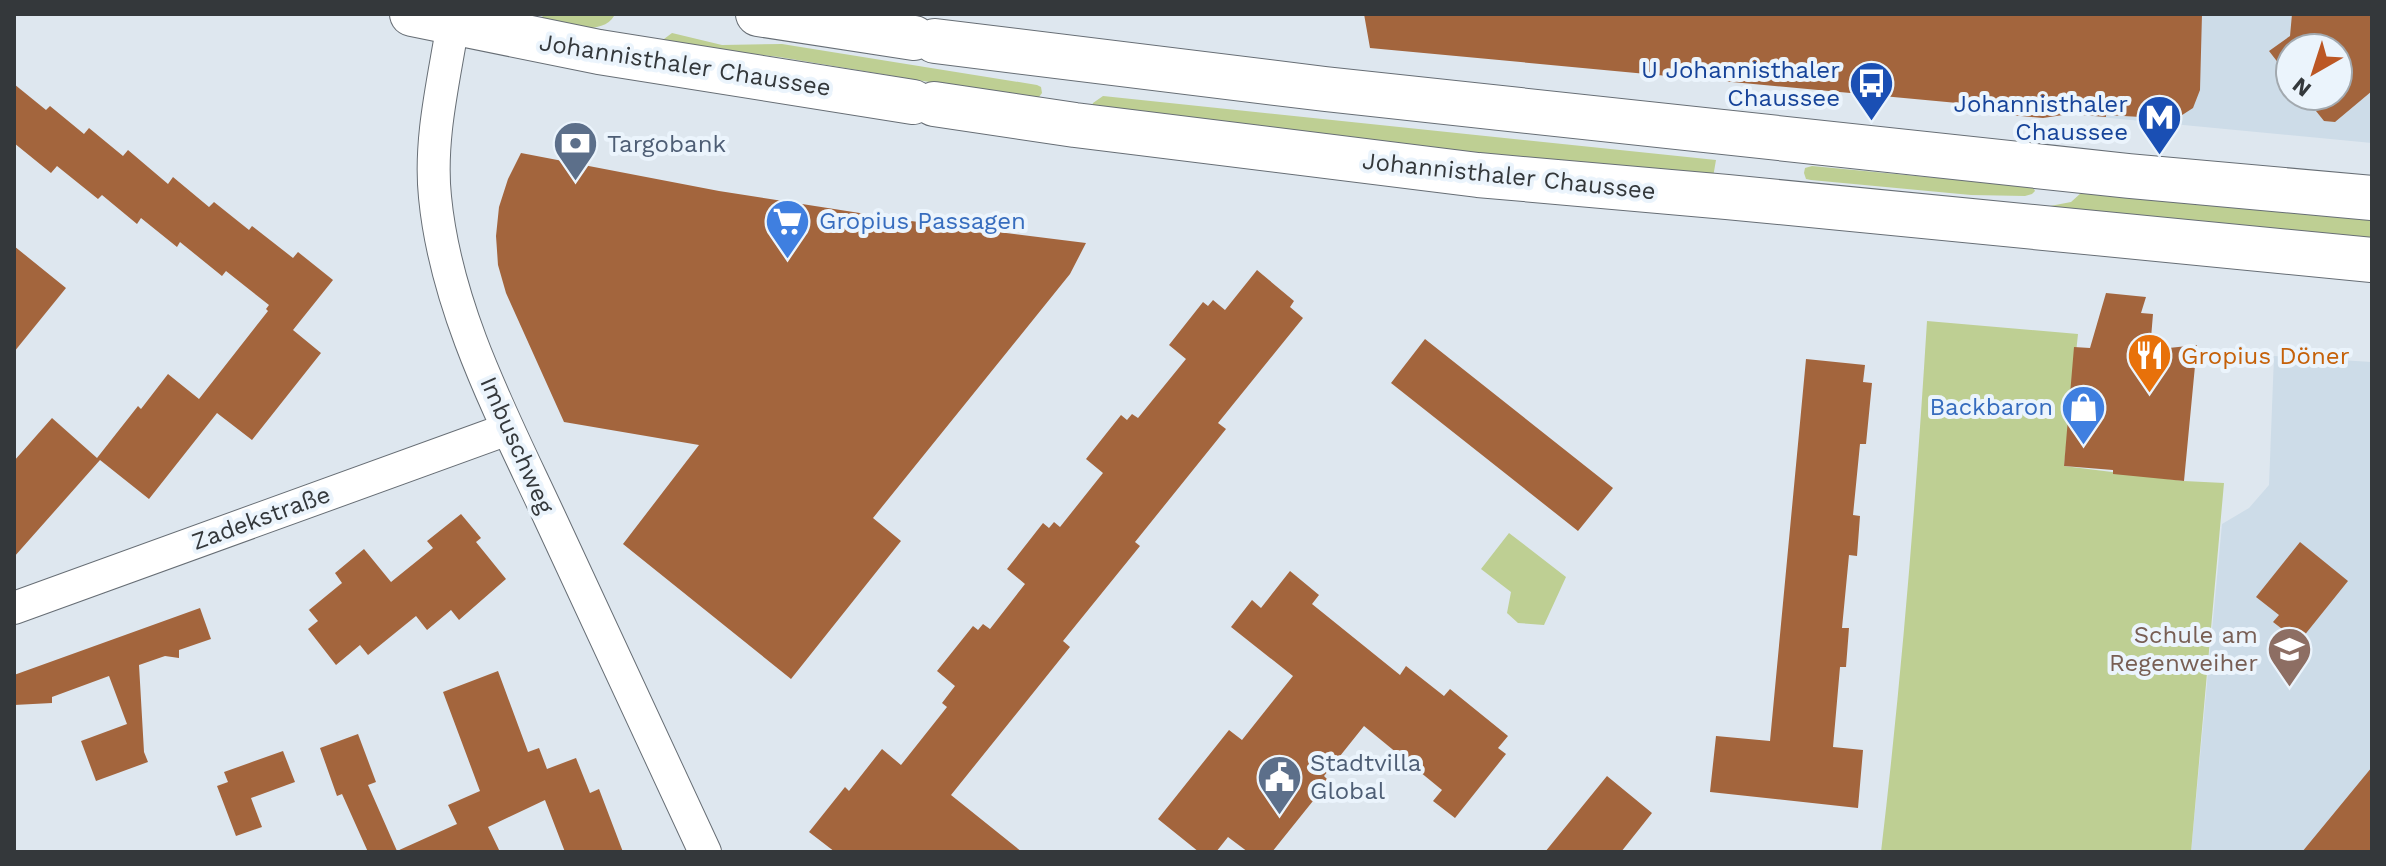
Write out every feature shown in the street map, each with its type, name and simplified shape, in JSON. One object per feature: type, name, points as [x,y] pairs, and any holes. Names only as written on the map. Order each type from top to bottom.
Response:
[{"type":"main road","points":[[758,14],[924,40],[1341,91],[2114,174],[2372,198]]},
{"type":"main road","name":"Johannisthaler Chaussee","points":[[440,17],[599,52],[1122,132],[1478,175],[2372,260]]},
{"type":"street","name":"Imbuschweg","points":[[440,17],[434,196],[451,280],[472,346],[508,429],[705,852]]},
{"type":"street","name":"Zadekstraße","points":[[14,608],[508,429]]},
{"type":"shaded area","points":[[2090,14],[2372,14],[2372,143],[2089,116]]},
{"type":"shaded area","name":"Schule am Regenweiher","points":[[2274,356],[2372,362],[2372,852],[2191,852],[2222,524],[2249,508],[2269,485]]},
{"type":"green space","points":[[543,14],[614,16],[601,26],[580,28],[541,23]]},
{"type":"green space","points":[[672,33],[722,45],[782,44],[1037,85],[1042,93],[1032,99],[779,57],[664,44],[664,39]]},
{"type":"green space","points":[[1103,96],[1716,160],[1712,183],[1091,109],[1093,103]]},
{"type":"green space","points":[[1812,166],[2033,187],[2035,191],[2025,196],[1971,195],[1806,179],[1805,168]]},
{"type":"green space","points":[[2081,193],[2372,219],[2372,245],[2045,207],[2071,202]]},
{"type":"green space","points":[[1927,321],[2078,334],[2064,466],[2224,483],[2191,852],[1881,852],[1908,587]]},
{"type":"green space","points":[[1509,533],[1566,577],[1544,625],[1518,623],[1507,613],[1511,592],[1481,569]]},
{"type":"building","points":[[1364,14],[2202,14],[2200,90],[2193,108],[2176,119],[2070,114],[2043,118],[2010,115],[2011,108],[1370,48]]},
{"type":"building","points":[[2292,14],[2372,14],[2372,91],[2354,106],[2354,32],[2290,32]]},
{"type":"building","points":[[14,84],[46,110],[50,106],[84,134],[89,128],[123,156],[128,150],[168,184],[173,177],[209,207],[214,202],[249,230],[252,226],[293,258],[298,252],[333,280],[293,330],[321,353],[252,440],[217,413],[149,499],[100,460],[14,557],[14,461],[52,418],[97,458],[168,374],[199,399],[268,311],[269,305],[226,271],[222,276],[180,242],[177,247],[141,218],[137,224],[102,195],[98,199],[57,166],[51,173],[14,143]]},
{"type":"building","points":[[2317,112],[2347,112],[2335,122],[2324,121]]},
{"type":"building","name":"Gropius Passagen","points":[[521,153],[719,191],[911,221],[1086,243],[1070,274],[873,518],[901,541],[791,679],[623,544],[699,445],[564,422],[506,293],[498,265],[496,236],[499,207]]},
{"type":"building","points":[[14,246],[66,288],[14,352]]},
{"type":"building","points":[[1257,270],[1294,301],[1290,307],[1303,318],[1218,423],[1226,429],[1135,542],[1140,546],[1063,641],[1070,647],[951,795],[1022,852],[835,852],[809,832],[845,787],[849,791],[882,749],[901,765],[947,707],[942,703],[955,686],[937,671],[973,626],[978,630],[983,624],[990,629],[1025,584],[1007,569],[1043,523],[1049,528],[1054,522],[1060,527],[1103,473],[1086,459],[1121,415],[1127,420],[1132,414],[1138,418],[1186,359],[1169,345],[1203,302],[1208,306],[1213,300],[1225,310]]},
{"type":"building","points":[[2106,293],[2146,297],[2141,313],[2153,314],[2150,350],[2197,345],[2184,481],[2064,466],[2074,347],[2090,348]]},
{"type":"building","points":[[1425,339],[1613,488],[1578,531],[1391,383]]},
{"type":"building","points":[[1806,359],[1865,365],[1863,382],[1872,383],[1866,444],[1860,444],[1853,515],[1860,516],[1857,556],[1849,555],[1842,628],[1849,628],[1846,667],[1840,667],[1833,747],[1863,750],[1858,808],[1710,792],[1716,736],[1770,741]]},
{"type":"building","points":[[461,514],[481,538],[476,542],[506,579],[459,620],[451,610],[427,630],[416,616],[368,655],[360,645],[336,665],[308,629],[318,621],[309,610],[342,583],[335,573],[364,549],[391,582],[433,548],[427,541]]},
{"type":"building","points":[[2300,542],[2348,581],[2299,642],[2273,622],[2279,615],[2256,597]]},
{"type":"building","points":[[1290,571],[1319,595],[1312,604],[1400,675],[1406,666],[1444,696],[1450,689],[1508,736],[1498,748],[1506,754],[1455,818],[1433,801],[1442,790],[1364,726],[1324,776],[1329,781],[1272,852],[1248,852],[1228,837],[1216,852],[1199,852],[1158,819],[1229,730],[1242,740],[1293,676],[1231,627],[1252,600],[1261,608]]},
{"type":"building","points":[[200,608],[211,639],[179,650],[179,658],[165,656],[139,665],[144,752],[148,762],[96,781],[81,741],[127,724],[109,676],[52,697],[52,703],[14,705],[14,675]]},
{"type":"building","points":[[498,671],[528,752],[539,748],[547,769],[576,758],[590,793],[599,789],[623,852],[565,852],[545,800],[488,827],[500,852],[368,852],[342,794],[337,796],[320,748],[358,734],[376,782],[368,785],[397,851],[457,824],[448,805],[480,791],[443,692]]},
{"type":"building","points":[[283,751],[295,782],[251,798],[262,827],[236,836],[217,786],[228,782],[224,772]]},
{"type":"building","points":[[2372,767],[2372,852],[2302,852]]},
{"type":"building","points":[[1607,776],[1652,813],[1621,852],[1545,852]]},
{"type":"place","name":"U Johannisthaler Chaussee","points":[[1871,123]]},
{"type":"place","name":"Johannisthaler Chaussee","points":[[2159,157]]},
{"type":"place","name":"Targobank","points":[[576,183]]},
{"type":"place","name":"Gropius Passagen","points":[[788,260]]},
{"type":"place","name":"Gropius Döner","points":[[2150,395]]},
{"type":"place","name":"Backbaron","points":[[2084,446]]},
{"type":"place","name":"Schule am Regenweiher","points":[[2289,688]]},
{"type":"place","name":"Stadtvilla Global","points":[[1279,816]]}]
